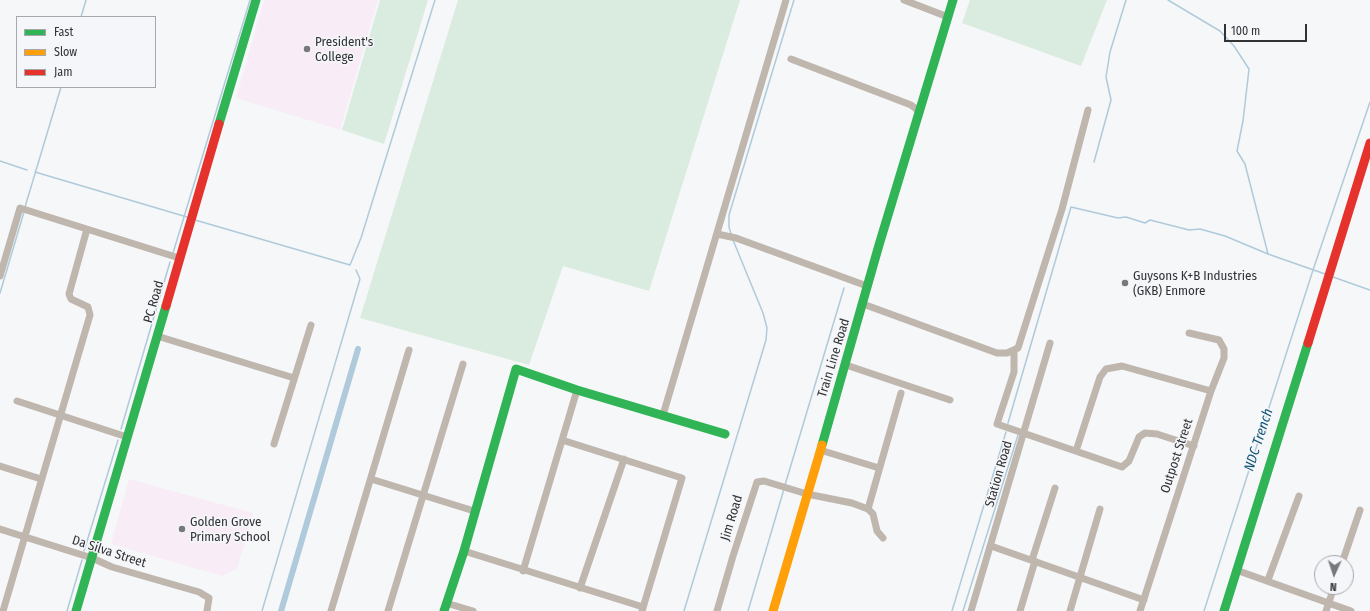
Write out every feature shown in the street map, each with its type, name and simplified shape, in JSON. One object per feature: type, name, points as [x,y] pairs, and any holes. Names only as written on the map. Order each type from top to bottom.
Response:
[{"type":"street","name":"PC Road","points":[[76,611],[256,0]]},
{"type":"street","points":[[663,415],[786,0]]},
{"type":"street","points":[[904,0],[948,17]]},
{"type":"street","name":"Train Line Road","points":[[773,611],[846,365],[867,286],[953,0]]},
{"type":"street","points":[[791,59],[911,105],[920,112]]},
{"type":"street","points":[[863,304],[997,353],[1014,351],[1021,342],[1026,327],[1062,209],[1088,110]]},
{"type":"street","points":[[1224,611],[1370,142]]},
{"type":"street","points":[[0,276],[20,208],[180,258]]},
{"type":"street","points":[[3,611],[90,315],[88,307],[71,299],[69,294],[87,229]]},
{"type":"street","points":[[717,234],[736,238],[867,286]]},
{"type":"street","points":[[274,444],[311,325]]},
{"type":"street","name":"Outpost Street","points":[[1140,611],[1211,391],[1224,358],[1224,349],[1219,340],[1189,333]]},
{"type":"street","points":[[157,336],[294,378]]},
{"type":"street","name":"Station Road","points":[[971,611],[1050,343]]},
{"type":"street","points":[[331,611],[409,350]]},
{"type":"street","points":[[1014,351],[1014,372],[997,424],[1122,467],[1129,461],[1140,437],[1145,433],[1157,434],[1194,446]]},
{"type":"street","points":[[388,611],[463,364]]},
{"type":"street","points":[[846,365],[950,400]]},
{"type":"street","points":[[1076,451],[1100,377],[1106,369],[1112,366],[1122,366],[1211,391]]},
{"type":"street","points":[[472,611],[445,607],[464,551],[474,511],[516,369],[578,390],[725,434]]},
{"type":"street","points":[[523,571],[578,390]]},
{"type":"street","points":[[883,538],[878,532],[874,514],[868,509],[901,393]]},
{"type":"street","points":[[17,401],[127,437]]},
{"type":"street","points":[[464,551],[642,609],[682,478],[562,440]]},
{"type":"street","points":[[820,450],[880,468]]},
{"type":"street","points":[[580,588],[624,459]]},
{"type":"street","points":[[0,466],[42,479]]},
{"type":"street","points":[[371,479],[474,511]]},
{"type":"street","name":"Jim Road","points":[[717,611],[755,484],[760,481],[807,494],[852,503],[868,509]]},
{"type":"street","points":[[1020,611],[1055,488]]},
{"type":"street","points":[[1268,580],[1299,496]]},
{"type":"street","points":[[1070,611],[1100,509]]},
{"type":"street","points":[[1345,555],[1360,510]]},
{"type":"street","name":"Da Silva Street","points":[[0,529],[92,558],[112,567],[200,592],[209,598],[208,611]]},
{"type":"street","points":[[991,546],[1144,600]]},
{"type":"street","points":[[1236,570],[1268,580],[1351,611]]},
{"type":"street","points":[[1326,611],[1332,595]]},
{"type":"shaded area","name":"President's College","points":[[264,0],[378,0],[340,130],[236,98]]},
{"type":"shaded area","name":"Golden Grove Primary School","points":[[129,479],[253,513],[237,569],[222,576],[111,544]]},
{"type":"green space","points":[[380,0],[428,0],[384,144],[342,130]]},
{"type":"green space","points":[[458,0],[740,0],[649,291],[563,266],[529,365],[360,318]]},
{"type":"green space","points":[[970,0],[1107,0],[1081,66],[962,23]]},
{"type":"waterway","points":[[81,16],[86,0]]},
{"type":"waterway","points":[[173,253],[250,0]]},
{"type":"waterway","points":[[195,220],[350,265],[361,238],[435,0]]},
{"type":"waterway","points":[[731,234],[729,227],[729,215],[794,0]]},
{"type":"waterway","points":[[1094,162],[1111,100],[1106,77],[1110,52],[1126,0]]},
{"type":"waterway","points":[[1168,0],[1220,31],[1234,46],[1249,69],[1243,121],[1237,151],[1245,164],[1268,254],[1325,274]]},
{"type":"waterway","points":[[25,207],[61,88]]},
{"type":"waterway","name":"NDC Trench","points":[[1204,611],[1313,270],[1370,102]]},
{"type":"waterway","points":[[0,161],[27,170]]},
{"type":"waterway","points":[[35,172],[187,217]]},
{"type":"waterway","points":[[1008,423],[1071,207],[1118,218],[1126,217],[1145,223],[1150,220],[1189,230],[1200,229],[1225,236],[1268,254]]},
{"type":"waterway","points":[[0,293],[24,212]]},
{"type":"waterway","points":[[684,611],[766,340],[767,328],[763,313],[733,240]]},
{"type":"waterway","points":[[121,429],[170,262]]},
{"type":"waterway","points":[[262,611],[360,279],[356,270]]},
{"type":"waterway","points":[[1333,277],[1370,290]]},
{"type":"waterway","points":[[785,485],[844,288]]},
{"type":"waterway","points":[[281,611],[358,349]]},
{"type":"waterway","points":[[952,611],[1006,432]]},
{"type":"waterway","points":[[963,611],[1018,435]]},
{"type":"waterway","points":[[84,551],[118,440]]},
{"type":"waterway","points":[[748,611],[784,489]]},
{"type":"waterway","points":[[67,611],[82,560]]},
{"type":"traffic: fast","points":[[219,124],[256,0]]},
{"type":"traffic: fast","points":[[822,445],[879,245],[953,0]]},
{"type":"traffic: fast","points":[[76,611],[166,306]]},
{"type":"traffic: fast","points":[[1224,611],[1308,343]]},
{"type":"traffic: fast","points":[[444,611],[464,551],[516,369],[577,390],[725,434]]},
{"type":"traffic: slow","points":[[773,611],[822,445]]},
{"type":"traffic: jam","points":[[166,306],[219,124]]},
{"type":"traffic: jam","points":[[1308,343],[1370,143]]},
{"type":"place","name":"President's College","points":[[307,49]]},
{"type":"place","name":"Guysons K+B Industries (GKB) Enmore","points":[[1125,283]]},
{"type":"place","name":"Golden Grove Primary School","points":[[182,529]]}]
